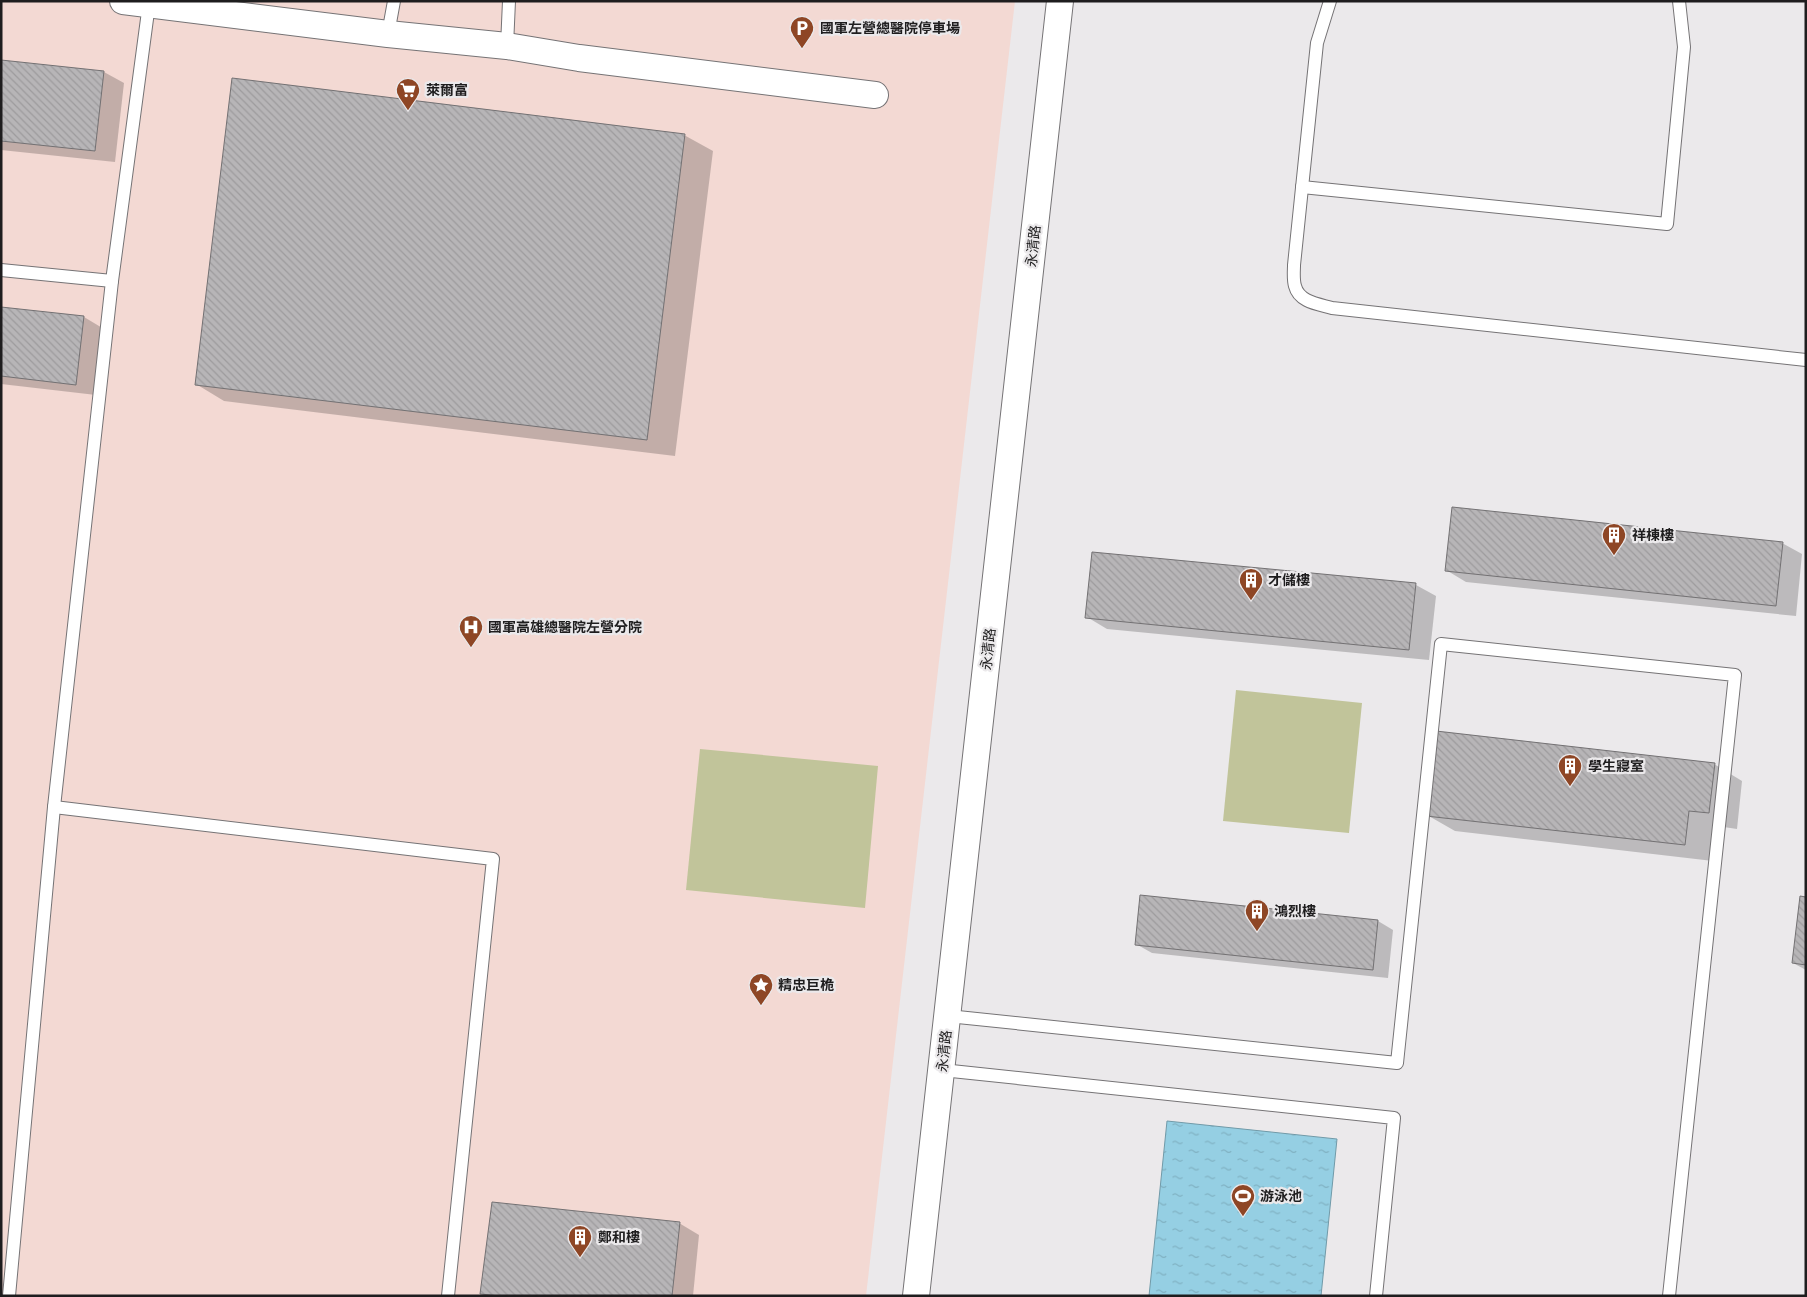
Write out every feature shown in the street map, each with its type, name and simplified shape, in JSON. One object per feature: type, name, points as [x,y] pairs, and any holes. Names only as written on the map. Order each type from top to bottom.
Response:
[{"type":"street","points":[[123,1],[388,34],[507,46],[579,58],[876,95]]},
{"type":"street","name":"永清路","points":[[916,1296],[1060,1]]},
{"type":"lane","points":[[388,34],[394,1]]},
{"type":"lane","points":[[507,46],[510,1]]},
{"type":"lane","points":[[1330,1],[1316,43],[1294,265],[1295,286],[1300,295],[1309,301],[1332,308],[1806,360]]},
{"type":"lane","points":[[1302,187],[1667,224],[1684,47],[1680,1]]},
{"type":"lane","points":[[9,1296],[54,807],[112,281],[149,4]]},
{"type":"lane","points":[[1,270],[112,281]]},
{"type":"lane","points":[[948,1016],[1398,1063],[1442,644],[1735,675],[1669,1296]]},
{"type":"lane","points":[[54,807],[493,859],[448,1296]]},
{"type":"lane","points":[[942,1070],[1394,1118],[1376,1296]]},
{"type":"shaded area","name":"國軍高雄總醫院左營分院","points":[[1,1],[1015,1],[866,1296],[1,1296]]},
{"type":"green space","points":[[1236,690],[1362,703],[1349,833],[1223,821]]},
{"type":"green space","points":[[700,749],[878,766],[865,908],[686,890]]},
{"type":"water","name":"游泳池","points":[[1167,1121],[1337,1139],[1321,1296],[1149,1296]]},
{"type":"building","points":[[1,60],[104,71],[95,151],[1,141]]},
{"type":"building","points":[[232,78],[685,134],[647,440],[195,385]]},
{"type":"building","points":[[1,307],[84,316],[76,385],[1,376]]},
{"type":"building","name":"祥棟樓","points":[[1452,507],[1783,542],[1776,606],[1445,571]]},
{"type":"building","name":"才儲樓","points":[[1092,552],[1416,583],[1409,650],[1085,618]]},
{"type":"building","name":"學生寢室","points":[[1436,731],[1715,763],[1709,813],[1689,811],[1685,845],[1426,816]]},
{"type":"building","name":"鴻烈樓","points":[[1140,895],[1378,920],[1373,970],[1135,945]]},
{"type":"building","points":[[1800,896],[1806,897],[1806,965],[1792,963]]},
{"type":"building","name":"鄭和樓","points":[[492,1202],[680,1222],[672,1296],[500,1296],[480,1294]]},
{"type":"place","name":"國軍左營總醫院停車場","points":[[802,49]]},
{"type":"place","name":"萊爾富","points":[[408,111]]},
{"type":"place","name":"祥棟樓","points":[[1614,556]]},
{"type":"place","name":"才儲樓","points":[[1251,601]]},
{"type":"place","name":"國軍高雄總醫院左營分院","points":[[471,648]]},
{"type":"place","name":"學生寢室","points":[[1570,787]]},
{"type":"place","name":"鴻烈樓","points":[[1257,932]]},
{"type":"place","name":"精忠巨桅","points":[[761,1006]]},
{"type":"place","name":"游泳池","points":[[1243,1217]]},
{"type":"place","name":"鄭和樓","points":[[580,1258]]}]
